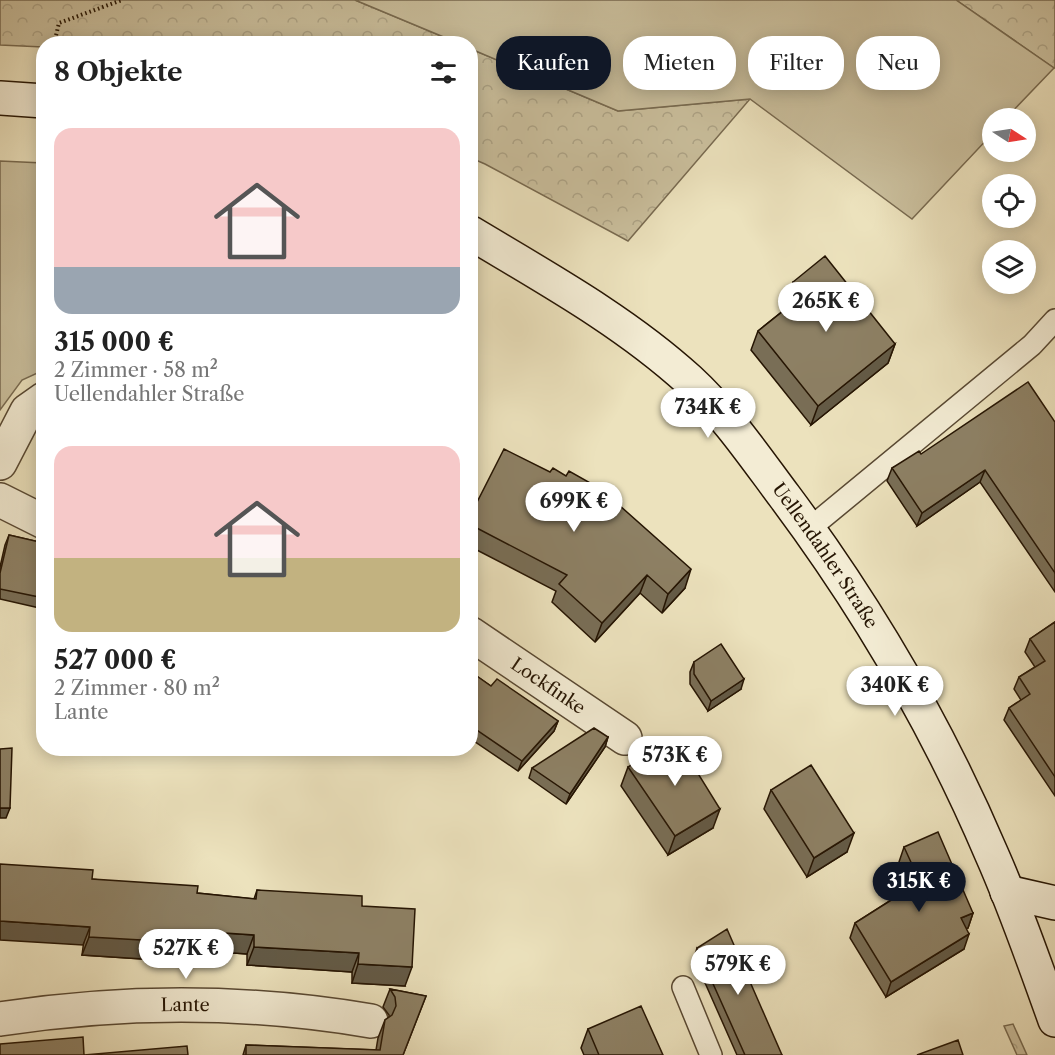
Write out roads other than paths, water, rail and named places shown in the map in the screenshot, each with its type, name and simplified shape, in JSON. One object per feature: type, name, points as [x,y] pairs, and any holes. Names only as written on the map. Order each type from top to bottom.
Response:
[{"type":"main road","points":[[0,98],[36,100]]},
{"type":"main road","name":"Uellendahler Straße","points":[[478,238],[628,329],[690,381],[736,432],[809,530],[851,591],[899,670],[954,772],[1007,892],[1042,949],[1055,1020]]},
{"type":"main road","points":[[0,464],[27,411],[36,405]]},
{"type":"main road","points":[[0,500],[36,518]]},
{"type":"main road","name":"Lockfinke","points":[[478,639],[625,738]]},
{"type":"main road","points":[[1007,892],[1055,903]]},
{"type":"main road","name":"Lante","points":[[0,1019],[45,1012],[135,1005],[247,1006],[321,1012],[371,1021]]},
{"type":"lane","points":[[809,530],[1032,345],[1055,320]]},
{"type":"lane","points":[[683,987],[711,1055]]}]
